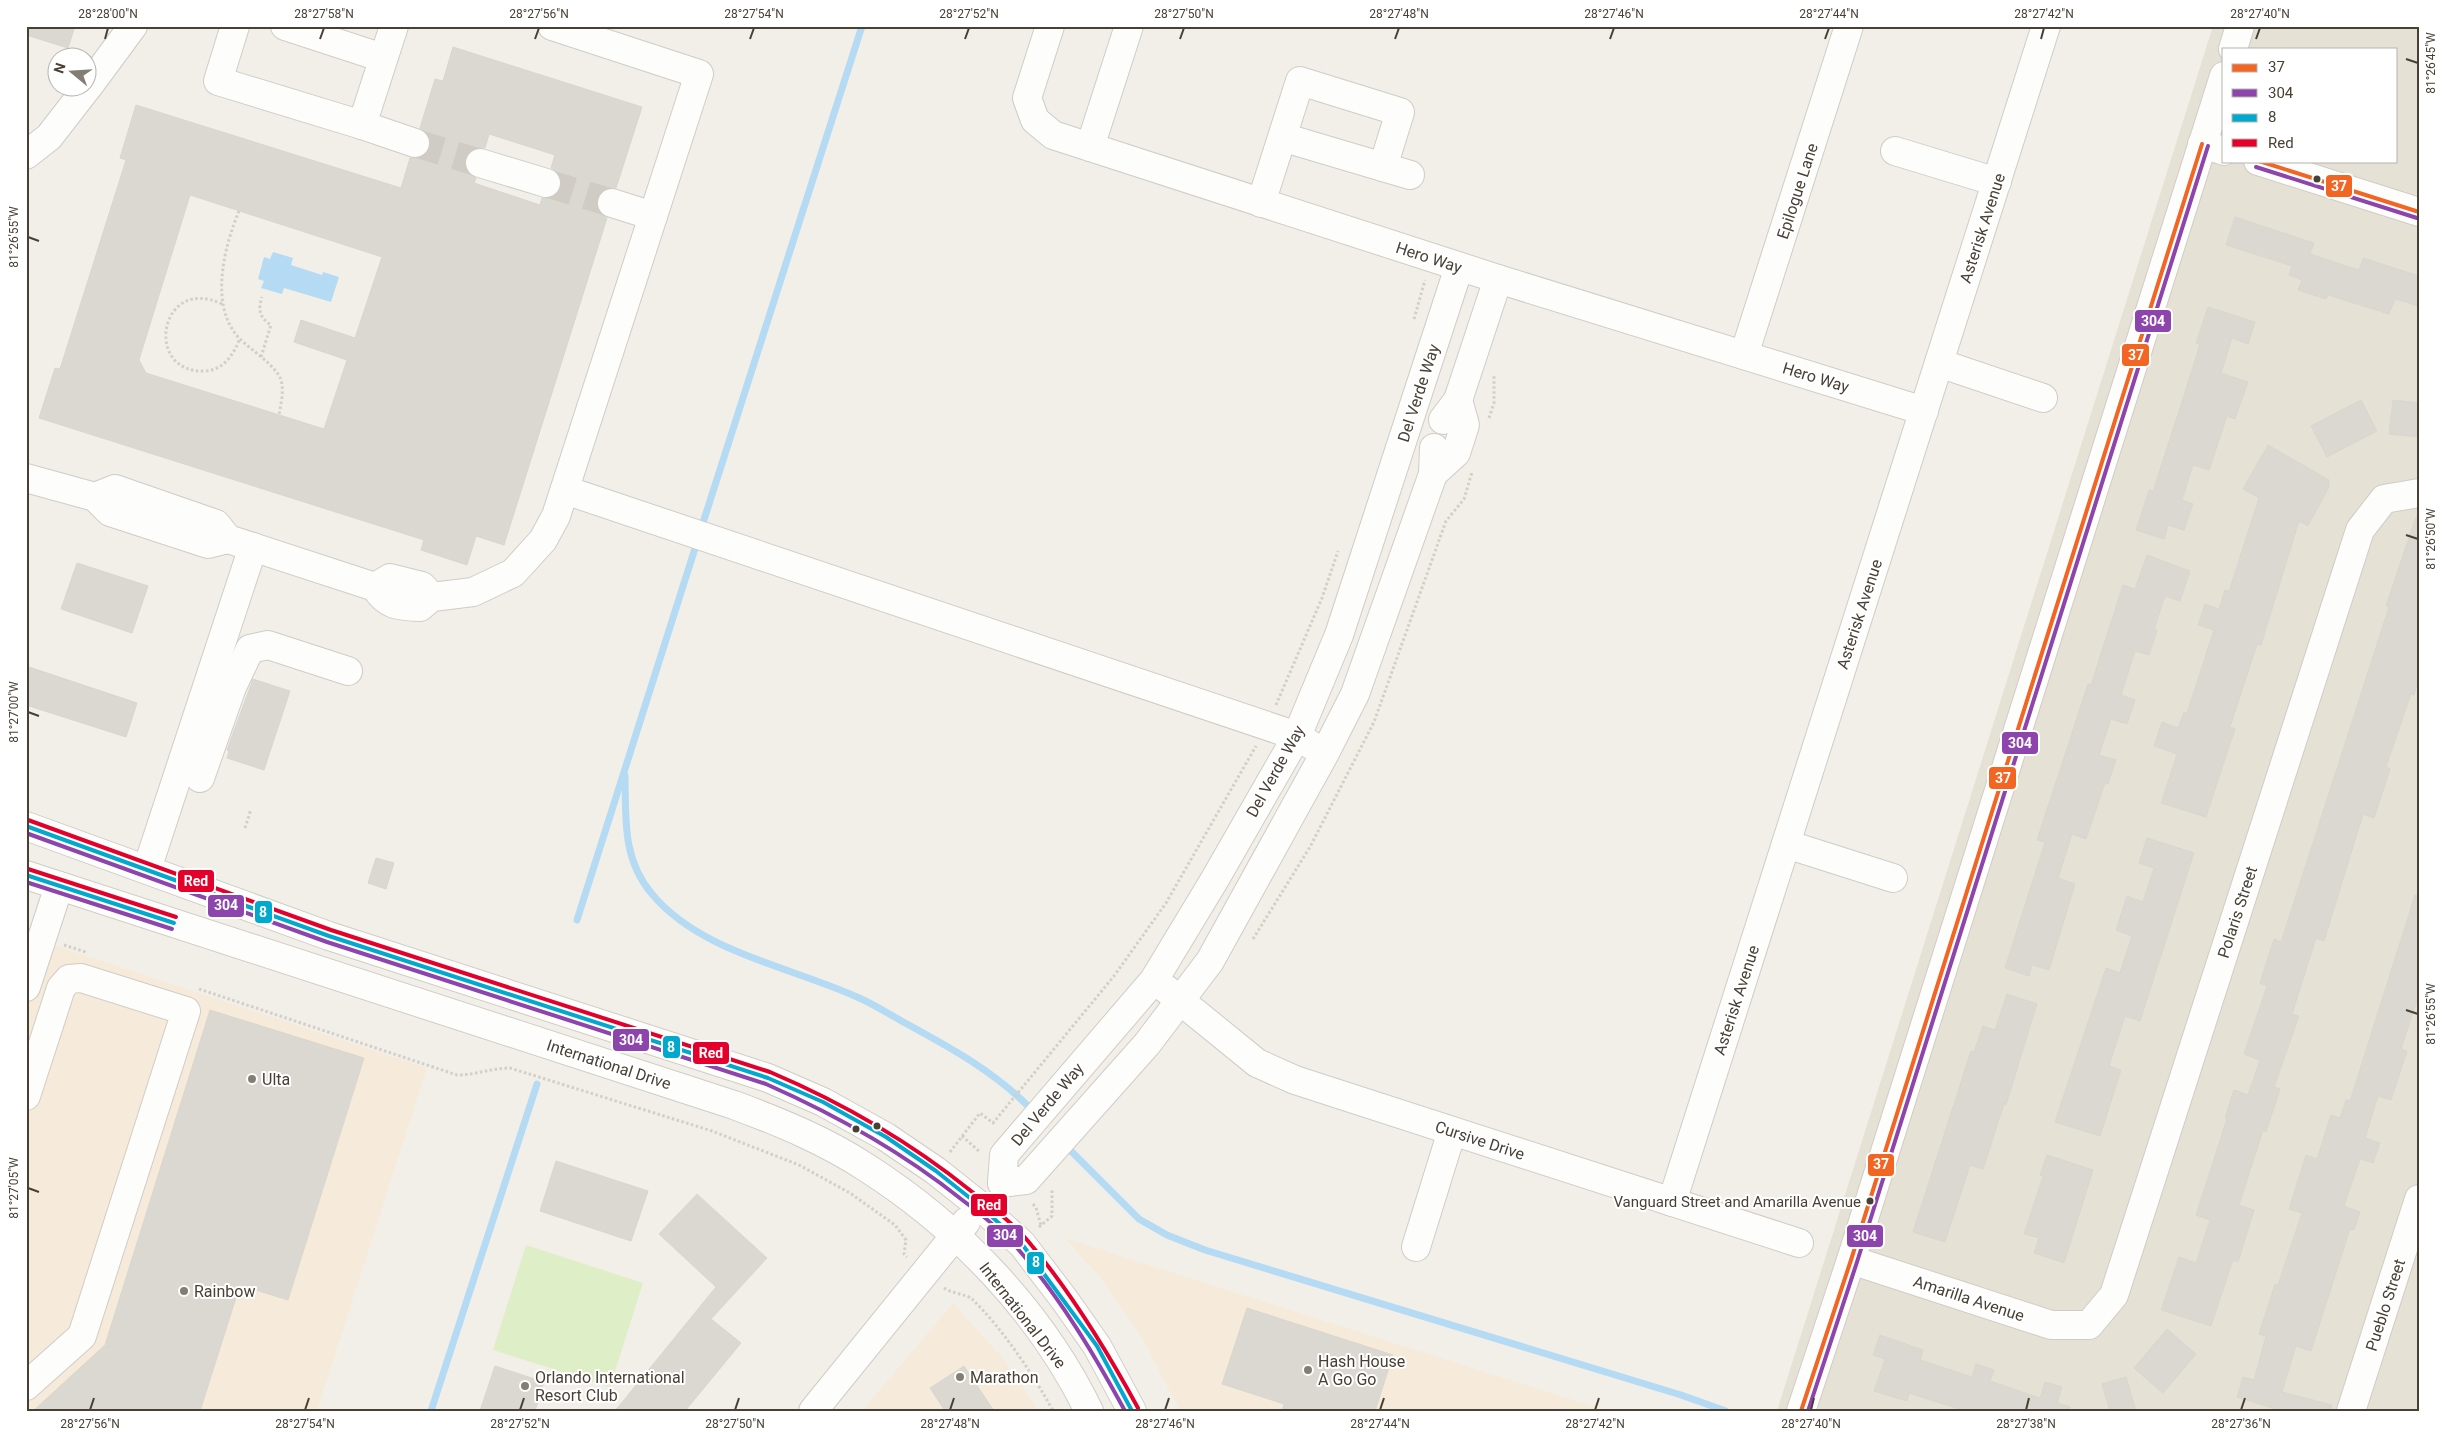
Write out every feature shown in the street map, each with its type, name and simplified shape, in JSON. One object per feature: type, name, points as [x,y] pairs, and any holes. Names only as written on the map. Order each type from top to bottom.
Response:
[{"type":"street","points":[[98,72],[133,26]]},
{"type":"street","points":[[235,26],[218,81],[415,143]]},
{"type":"street","points":[[285,26],[383,58]]},
{"type":"street","points":[[362,125],[394,26]]},
{"type":"street","points":[[26,478],[95,497],[115,489],[216,524],[241,543],[375,587],[383,600],[400,606],[420,607],[432,597],[473,592],[513,573],[543,540],[556,516],[698,74],[552,26]]},
{"type":"street","name":"Hero Way","points":[[1050,26],[1027,98],[1035,120],[1053,135],[1459,267],[1924,410]]},
{"type":"street","points":[[1090,147],[1129,26]]},
{"type":"street","name":"Epilogue Lane","points":[[1744,355],[1849,26]]},
{"type":"street","name":"Asterisk Avenue","points":[[1672,1202],[2046,26]]},
{"type":"street","points":[[2233,48],[2240,26]]},
{"type":"street","points":[[1261,203],[1300,81],[1400,112],[1383,167]]},
{"type":"street","points":[[1801,1411],[2213,147],[2222,89]]},
{"type":"street","points":[[26,155],[49,137],[79,98]]},
{"type":"street","points":[[1282,137],[1410,175]]},
{"type":"street","points":[[1895,151],[1997,182]]},
{"type":"street","points":[[480,162],[546,183]]},
{"type":"street","points":[[2261,162],[2419,212]]},
{"type":"street","points":[[612,203],[653,216]]},
{"type":"street","name":"Del Verde Way","points":[[1459,267],[1339,635],[1297,736],[1215,879],[1154,980],[1004,1155],[1002,1183],[1026,1180],[1147,1044],[1210,961],[1325,753],[1355,694],[1433,461],[1456,453],[1465,425],[1451,410],[1498,279]]},
{"type":"street","points":[[1939,363],[2043,398]]},
{"type":"street","points":[[1396,462],[1433,461]]},
{"type":"street","points":[[565,490],[728,546],[877,593],[1297,736],[1325,753]]},
{"type":"street","name":"Polaris Street","points":[[2089,1326],[2114,1295],[2360,530],[2384,499],[2419,493]]},
{"type":"street","points":[[147,869],[241,543]]},
{"type":"street","points":[[200,778],[232,687],[250,649],[268,645],[348,671]]},
{"type":"street","points":[[26,826],[329,936],[768,1078],[823,1102],[886,1137],[936,1171],[980,1206],[1022,1244],[1097,1346],[1132,1411]]},
{"type":"street","points":[[1786,844],[1893,878]]},
{"type":"street","name":"International Drive","points":[[26,875],[724,1102],[787,1125],[866,1167],[913,1200],[955,1235],[994,1273],[1041,1332],[1074,1380],[1090,1411]]},
{"type":"street","points":[[26,987],[59,886]]},
{"type":"street","points":[[26,1096],[61,988],[69,979],[81,978],[186,1011],[82,1336],[26,1386]]},
{"type":"street","name":"Cursive Drive","points":[[1154,980],[1257,1064],[1295,1080],[1799,1243]]},
{"type":"street","points":[[1416,1247],[1452,1131]]},
{"type":"street","points":[[813,1411],[955,1235],[1002,1183]]},
{"type":"street","name":"Pueblo Street","points":[[2352,1411],[2419,1199]]},
{"type":"street","name":"Amarilla Avenue","points":[[1851,1260],[2051,1325],[2089,1326]]},
{"type":"path","points":[[239,211],[221,277],[223,304],[226,318],[240,338],[279,375],[283,392],[280,415]]},
{"type":"path","points":[[261,357],[271,324],[262,319],[259,311],[262,297]]},
{"type":"path","points":[[223,304],[211,299],[198,298],[183,303],[176,308],[170,316],[166,327],[167,348],[171,356],[178,363],[192,370],[211,370],[228,360],[234,353],[240,338]]},
{"type":"path","points":[[245,828],[251,809]]},
{"type":"path","points":[[42,938],[88,953]]},
{"type":"path","points":[[191,986],[457,1075],[472,1075],[495,1068],[510,1068],[755,1146],[799,1164],[895,1224],[906,1240],[904,1254],[924,1273],[952,1294],[970,1297],[1042,1389],[1053,1411]]},
{"type":"shaded area","points":[[2213,26],[2419,26],[2419,1411],[1777,1411]]},
{"type":"shaded area","points":[[26,936],[427,1068],[317,1411],[26,1411]]},
{"type":"shaded area","points":[[1064,1238],[1608,1411],[1180,1411],[1142,1338],[1100,1277]]},
{"type":"shaded area","points":[[953,1303],[1001,1356],[1039,1411],[862,1411]]},
{"type":"green space","points":[[526,1245],[643,1283],[610,1387],[493,1350]]},
{"type":"water","points":[[273,252],[293,258],[291,265],[322,275],[323,272],[339,277],[331,302],[284,288],[282,294],[261,288],[264,281],[258,279],[264,257],[270,259]]},
{"type":"building","points":[[26,26],[75,26],[68,48],[26,35]]},
{"type":"building","points":[[453,47],[642,107],[616,188],[608,188],[601,192],[597,198],[597,207],[601,214],[607,218],[504,545],[476,536],[467,565],[421,550],[424,540],[39,418],[55,368],[60,369],[126,160],[120,158],[136,105],[401,188],[410,158],[418,158],[425,155],[430,148],[430,139],[426,132],[420,128],[435,79],[443,81]],"holes":[[[489,134],[555,155],[551,168],[558,173],[561,180],[561,187],[557,194],[550,198],[542,198],[540,205],[474,183],[476,178],[468,173],[465,159],[470,151],[477,148],[485,148]],[[190,195],[382,257],[355,338],[301,320],[294,342],[347,360],[324,429],[146,373],[139,360]]]},
{"type":"building","points":[[2235,217],[2314,243],[2310,254],[2359,270],[2363,258],[2419,276],[2419,306],[2395,299],[2389,314],[2328,295],[2326,299],[2298,290],[2302,280],[2289,275],[2292,266],[2226,245]]},
{"type":"building","points":[[2208,307],[2255,322],[2248,344],[2232,338],[2221,373],[2248,382],[2235,419],[2227,416],[2209,470],[2193,465],[2182,500],[2193,504],[2184,530],[2168,525],[2164,539],[2136,530],[2149,490],[2153,491],[2182,402],[2200,344],[2196,343]]},
{"type":"building","points":[[2361,400],[2377,431],[2327,457],[2311,426]]},
{"type":"building","points":[[2393,400],[2419,403],[2419,437],[2389,434]]},
{"type":"building","points":[[2268,445],[2329,480],[2329,487],[2308,526],[2299,521],[2261,645],[2257,644],[2230,727],[2235,729],[2206,817],[2161,803],[2177,754],[2154,746],[2162,722],[2178,728],[2184,712],[2187,713],[2214,630],[2198,625],[2205,604],[2219,609],[2225,590],[2229,591],[2259,498],[2243,489]]},
{"type":"building","points":[[2416,517],[2419,517],[2419,679],[2414,695],[2411,694],[2386,767],[2390,769],[2374,818],[2363,814],[2324,941],[2316,938],[2292,1014],[2299,1016],[2274,1087],[2280,1089],[2266,1132],[2263,1130],[2239,1205],[2254,1210],[2238,1262],[2233,1260],[2211,1326],[2161,1310],[2179,1257],[2196,1263],[2210,1220],[2196,1215],[2227,1119],[2225,1118],[2234,1090],[2248,1095],[2260,1060],[2244,1054],[2267,986],[2260,983],[2274,939],[2281,942],[2389,607],[2386,606]]},
{"type":"building","points":[[2147,555],[2190,571],[2180,601],[2165,596],[2154,629],[2157,630],[2149,655],[2135,651],[2121,695],[2135,700],[2127,724],[2111,719],[2099,755],[2116,760],[2108,784],[2105,783],[2086,839],[2072,834],[2058,878],[2075,884],[2049,970],[2032,965],[2029,976],[2005,968],[2045,842],[2037,840],[2088,684],[2091,685],[2123,585],[2135,589]]},
{"type":"building","points":[[77,563],[148,586],[132,633],[61,609]]},
{"type":"building","points":[[26,666],[137,703],[126,737],[26,705]]},
{"type":"building","points":[[253,679],[290,691],[264,770],[227,758],[229,751],[227,750]]},
{"type":"building","points":[[2147,838],[2194,853],[2140,1021],[2125,1016],[2109,1066],[2121,1070],[2100,1136],[2055,1122],[2106,968],[2120,973],[2132,936],[2116,930],[2127,896],[2143,902],[2154,868],[2139,863]]},
{"type":"building","points":[[376,858],[394,863],[386,889],[368,883]]},
{"type":"building","points":[[2415,895],[2419,896],[2419,994],[2401,1049],[2407,1051],[2391,1100],[2378,1096],[2365,1138],[2380,1143],[2373,1163],[2360,1159],[2344,1206],[2360,1212],[2354,1230],[2350,1229],[2311,1351],[2296,1346],[2282,1392],[2332,1405],[2331,1411],[2282,1411],[2237,1397],[2243,1377],[2254,1380],[2266,1336],[2259,1334],[2275,1284],[2278,1285],[2302,1213],[2289,1209],[2306,1155],[2317,1159],[2331,1115],[2340,1118],[2346,1100],[2350,1101]]},
{"type":"building","points":[[2007,994],[2037,1004],[2006,1105],[2004,1104],[1983,1169],[1970,1165],[1945,1242],[1913,1232],[1971,1051],[1974,1052],[1983,1026],[1995,1030]]},
{"type":"building","points":[[210,1010],[364,1058],[288,1300],[240,1285],[200,1411],[33,1411],[105,1345]]},
{"type":"building","points":[[2047,1155],[2093,1170],[2064,1263],[2034,1253],[2039,1238],[2024,1234],[2043,1176],[2040,1175]]},
{"type":"building","points":[[556,1161],[648,1191],[631,1241],[540,1211]]},
{"type":"building","points":[[697,1194],[767,1258],[711,1319],[741,1343],[685,1411],[615,1411],[716,1287],[659,1234]]},
{"type":"building","name":"Hash House A Go Go","points":[[1247,1308],[1393,1355],[1375,1411],[1282,1411],[1284,1404],[1222,1384]]},
{"type":"building","points":[[2167,1329],[2196,1354],[2163,1393],[2134,1368]]},
{"type":"building","points":[[1880,1335],[1923,1350],[1920,1360],[1972,1377],[1976,1364],[1994,1370],[1990,1381],[2040,1398],[2045,1382],[2062,1387],[2057,1403],[2070,1407],[2069,1411],[1965,1411],[1909,1393],[1907,1401],[1874,1391],[1885,1359],[1873,1355]]},
{"type":"building","points":[[495,1366],[544,1382],[535,1411],[480,1411]]},
{"type":"building","name":"Marathon","points":[[964,1366],[994,1411],[945,1411],[930,1388]]},
{"type":"building","points":[[2126,1377],[2136,1411],[2110,1411],[2102,1384]]},
{"type":"waterway","points":[[701,529],[862,26]]},
{"type":"waterway","points":[[577,920],[698,539]]},
{"type":"waterway","points":[[625,776],[626,823],[635,867],[642,881],[652,894],[672,914],[695,930],[721,944],[748,956],[831,986],[876,1006],[988,1072],[1031,1109]]},
{"type":"waterway","points":[[431,1411],[537,1084]]},
{"type":"waterway","points":[[1068,1148],[1139,1219],[1167,1235],[1205,1250],[1681,1395],[1726,1411]]},
{"type":"tunnel","points":[[415,143],[480,163]]},
{"type":"tunnel","points":[[546,183],[612,203]]},
{"type":"transit line","name":"37","points":[[1801,1411],[1851,1260],[2202,144]]},
{"type":"transit line","name":"304","points":[[1808,1411],[1857,1262],[2208,146]]},
{"type":"transit line","name":"37","points":[[2262,162],[2419,212]]},
{"type":"transit line","name":"304","points":[[2256,167],[2417,218]]},
{"type":"transit line","name":"Red","points":[[28,820],[331,930],[770,1072],[849,1110],[875,1124],[948,1173],[1001,1214],[1022,1234],[1059,1280],[1113,1364],[1138,1408]]},
{"type":"transit line","name":"8","points":[[26,826],[329,936],[768,1078],[823,1102],[886,1137],[936,1171],[980,1206],[1022,1244],[1097,1346],[1132,1411]]},
{"type":"transit line","name":"304","points":[[26,833],[327,942],[766,1084],[843,1121],[915,1165],[984,1217],[1012,1242],[1063,1307],[1125,1411]]},
{"type":"transit line","name":"Red","points":[[28,869],[176,917]]},
{"type":"transit line","name":"8","points":[[26,875],[174,923]]},
{"type":"transit line","name":"304","points":[[26,882],[172,929]]},
{"type":"place","name":"Ulta","points":[[252,1079]]},
{"type":"place","name":"Vanguard Street and Amarilla Avenue","points":[[1870,1201]]},
{"type":"place","name":"Rainbow","points":[[184,1291]]},
{"type":"place","name":"Hash House A Go Go","points":[[1308,1370]]},
{"type":"place","name":"Marathon","points":[[960,1377]]},
{"type":"place","name":"Orlando International Resort Club","points":[[525,1386]]}]
